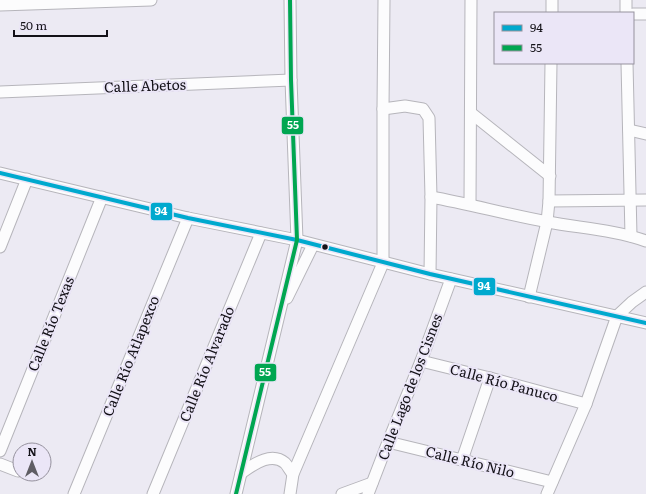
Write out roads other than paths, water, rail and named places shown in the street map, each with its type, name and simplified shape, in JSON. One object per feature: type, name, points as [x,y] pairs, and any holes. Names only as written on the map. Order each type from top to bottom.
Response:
[{"type":"street","points":[[0,5],[151,0]]},
{"type":"street","points":[[236,494],[296,240],[290,0]]},
{"type":"street","points":[[290,494],[293,474],[383,263],[384,0]]},
{"type":"street","points":[[470,204],[471,0]]},
{"type":"street","points":[[552,0],[552,12]]},
{"type":"street","points":[[626,0],[626,12]]},
{"type":"street","points":[[634,14],[646,14]]},
{"type":"street","points":[[529,297],[547,222],[549,201],[551,64]]},
{"type":"street","points":[[627,64],[631,236]]},
{"type":"street","name":"Calle Abetos","points":[[0,92],[291,80]]},
{"type":"street","points":[[383,109],[405,106],[422,109],[429,118],[432,197],[430,274]]},
{"type":"street","points":[[471,113],[550,176]]},
{"type":"street","points":[[629,130],[646,134]]},
{"type":"street","points":[[0,173],[188,218],[296,240],[383,263],[646,323]]},
{"type":"street","points":[[0,247],[27,179]]},
{"type":"street","name":"Calle Río Texas","points":[[0,451],[102,197]]},
{"type":"street","points":[[432,197],[470,204],[547,222],[631,236],[646,241]]},
{"type":"street","points":[[549,201],[646,200]]},
{"type":"street","name":"Calle Río Atlapexco","points":[[74,494],[188,218]]},
{"type":"street","name":"Calle Río Alvarado","points":[[153,494],[261,234]]},
{"type":"street","points":[[278,317],[313,245]]},
{"type":"street","name":"Calle Lago de los Cisnes","points":[[370,489],[421,361],[451,279]]},
{"type":"street","points":[[547,494],[586,404],[617,316],[632,302],[646,292]]},
{"type":"street","name":"Calle Río Panuco","points":[[421,361],[586,404]]},
{"type":"street","points":[[462,460],[490,378]]},
{"type":"street","name":"Calle Río Nilo","points":[[388,442],[552,482]]},
{"type":"street","points":[[241,473],[255,463],[270,458],[284,462],[293,474]]},
{"type":"street","points":[[0,464],[12,468]]},
{"type":"street","points":[[342,494],[370,489]]}]
